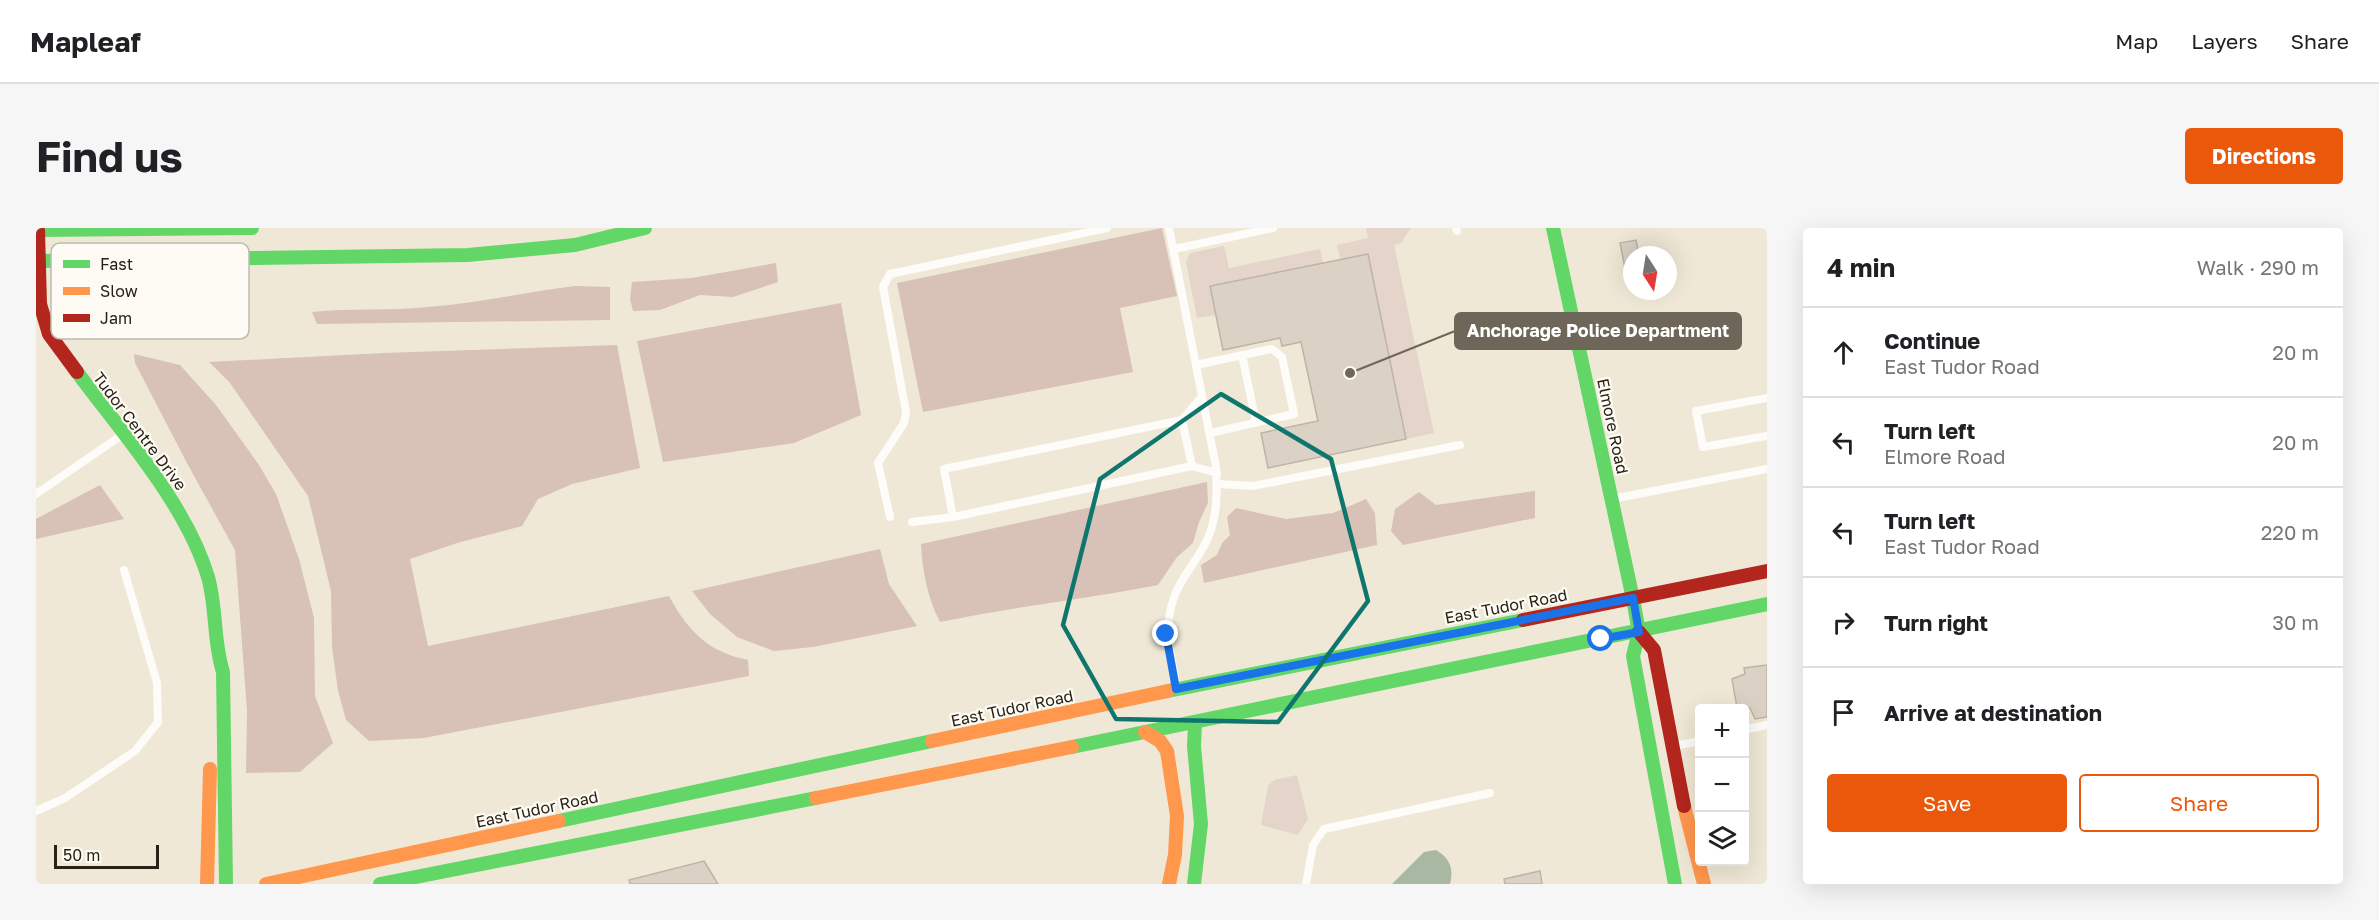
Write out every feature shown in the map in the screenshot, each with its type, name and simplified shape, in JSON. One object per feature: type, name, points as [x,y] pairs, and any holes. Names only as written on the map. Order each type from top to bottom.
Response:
[{"type":"main road","points":[[37,230],[252,228]]},
{"type":"main road","points":[[249,259],[469,256],[546,249],[617,237],[645,228]]},
{"type":"main road","name":"Elmore Road","points":[[1553,228],[1633,598],[1639,632],[1633,656],[1674,884]]},
{"type":"main road","name":"Tudor Centre Drive","points":[[37,230],[40,304],[51,337]]},
{"type":"main road","name":"Tudor Centre Drive","points":[[53,339],[174,503],[195,541],[208,578],[216,618],[217,654],[223,672],[226,884]]},
{"type":"main road","name":"East Tudor Road","points":[[266,884],[1176,689],[1767,571]]},
{"type":"main road","points":[[380,884],[1195,723],[1767,604]]},
{"type":"main road","name":"Elmore Road","points":[[1639,632],[1654,650],[1684,806],[1704,884]]},
{"type":"main road","name":"Tudor Centre Drive","points":[[207,884],[213,665],[217,654]]},
{"type":"main road","points":[[1194,884],[1200,858],[1201,816],[1194,749],[1195,723]]},
{"type":"main road","points":[[1145,732],[1160,741],[1167,751],[1177,816],[1176,855],[1169,884]]},
{"type":"lane","points":[[890,517],[878,464],[904,423],[906,412],[883,287],[885,280],[890,274],[1107,228]]},
{"type":"lane","points":[[1169,228],[1210,433],[1217,473],[1218,501],[1207,540],[1189,567],[1172,603],[1166,634],[1176,689]]},
{"type":"lane","points":[[1174,249],[1273,228]]},
{"type":"lane","points":[[1196,365],[1272,349],[1282,357],[1294,414],[1210,433]]},
{"type":"lane","points":[[1242,355],[1256,422]]},
{"type":"lane","points":[[953,517],[944,469],[1182,420],[1202,396]]},
{"type":"lane","points":[[1767,398],[1696,411],[1703,447],[1767,436]]},
{"type":"lane","points":[[1182,420],[1192,466]]},
{"type":"lane","points":[[36,494],[122,434]]},
{"type":"lane","points":[[1217,484],[1253,486],[1460,445]]},
{"type":"lane","points":[[912,522],[953,517],[1192,466],[1217,473]]},
{"type":"lane","points":[[1611,499],[1767,469]]},
{"type":"lane","points":[[36,811],[65,798],[135,751],[158,722],[156,683],[124,570]]},
{"type":"lane","points":[[1749,729],[1767,725]]},
{"type":"lane","points":[[1672,746],[1695,742]]},
{"type":"lane","points":[[1306,884],[1313,845],[1324,829],[1491,793]]},
{"type":"highlighted area","points":[[1221,394],[1331,459],[1368,601],[1278,722],[1116,719],[1063,625],[1100,479]]},
{"type":"shaded area","points":[[1162,228],[1177,296],[1120,308],[1133,372],[923,412],[897,283]]},
{"type":"shaded area","points":[[1366,228],[1411,228],[1401,243],[1394,245],[1434,433],[1406,439],[1368,254],[1340,259],[1337,245],[1368,238]]},
{"type":"shaded area","points":[[1224,246],[1229,268],[1320,249],[1323,263],[1211,286],[1216,315],[1197,318],[1186,262],[1190,253]]},
{"type":"shaded area","points":[[776,263],[778,282],[733,297],[700,295],[660,310],[633,311],[630,299],[632,282],[692,278]]},
{"type":"shaded area","points":[[575,286],[610,287],[610,320],[317,324],[312,312],[447,305]]},
{"type":"shaded area","points":[[841,303],[861,415],[794,443],[663,462],[637,341]]},
{"type":"shaded area","points":[[617,345],[640,468],[572,484],[538,499],[522,526],[457,543],[410,559],[428,646],[669,596],[684,620],[701,638],[721,652],[748,660],[749,676],[424,738],[369,741],[346,720],[338,691],[332,647],[331,591],[308,496],[230,383],[209,362]]},
{"type":"shaded area","points":[[134,354],[180,365],[216,405],[259,465],[276,494],[299,559],[314,618],[315,696],[333,743],[300,772],[246,773],[247,711],[235,550],[135,363]]},
{"type":"shaded area","points":[[1207,482],[1208,503],[1193,543],[1177,557],[1158,585],[940,622],[926,584],[921,544]]},
{"type":"shaded area","points":[[100,485],[124,519],[36,539],[36,519]]},
{"type":"shaded area","points":[[1535,491],[1535,518],[1403,545],[1391,531],[1395,509],[1419,492],[1436,505]]},
{"type":"shaded area","points":[[1366,499],[1375,513],[1377,545],[1204,583],[1201,565],[1217,555],[1222,543],[1230,535],[1227,517],[1236,508],[1286,519],[1333,513]]},
{"type":"shaded area","points":[[880,549],[889,584],[917,626],[813,647],[774,651],[737,637],[710,614],[692,591]]},
{"type":"shaded area","points":[[1297,775],[1308,819],[1298,835],[1261,825],[1268,786],[1274,780]]},
{"type":"shaded area","points":[[1436,850],[1450,864],[1450,884],[1392,884],[1424,852]]},
{"type":"building","points":[[1636,240],[1637,246],[1623,246],[1623,258],[1620,243]]},
{"type":"building","points":[[1368,254],[1406,439],[1268,468],[1261,433],[1318,421],[1301,342],[1282,346],[1280,338],[1223,350],[1210,286]]},
{"type":"building","points":[[1767,665],[1767,717],[1755,719],[1749,704],[1736,704],[1732,679],[1745,674],[1744,668]]},
{"type":"building","points":[[704,861],[718,884],[630,884],[629,880]]},
{"type":"building","points":[[1540,871],[1542,884],[1505,884],[1504,879]]},
{"type":"traffic: fast","points":[[36,230],[252,228]]},
{"type":"traffic: fast","points":[[249,258],[468,255],[575,245],[645,228]]},
{"type":"traffic: fast","points":[[1553,228],[1633,599],[1639,632],[1633,656],[1675,884]]},
{"type":"traffic: fast","points":[[36,261],[51,261]]},
{"type":"traffic: fast","points":[[77,372],[152,470],[169,496],[185,523],[208,577],[223,672],[226,884]]},
{"type":"traffic: fast","points":[[1072,747],[1767,604]]},
{"type":"traffic: fast","points":[[1168,691],[1523,620]]},
{"type":"traffic: fast","points":[[1194,884],[1201,824],[1194,746],[1195,723]]},
{"type":"traffic: fast","points":[[559,821],[932,741]]},
{"type":"traffic: fast","points":[[380,884],[816,798]]},
{"type":"traffic: slow","points":[[932,741],[1168,691]]},
{"type":"traffic: slow","points":[[1145,732],[1160,741],[1167,751],[1177,816],[1175,855],[1169,884]]},
{"type":"traffic: slow","points":[[816,798],[1072,747]]},
{"type":"traffic: slow","points":[[207,884],[210,769]]},
{"type":"traffic: slow","points":[[1684,806],[1704,884]]},
{"type":"traffic: slow","points":[[266,884],[559,821]]},
{"type":"traffic: jam","points":[[38,230],[40,304],[51,337]]},
{"type":"traffic: jam","points":[[53,339],[77,372]]},
{"type":"traffic: jam","points":[[1523,620],[1767,571]]},
{"type":"traffic: jam","points":[[1639,632],[1654,650],[1684,806]]},
{"type":"place","name":"Anchorage Police Department","points":[[1350,373]]},
{"type":"route","points":[[1166,634],[1176,689],[1633,598],[1639,632],[1601,639]]}]
